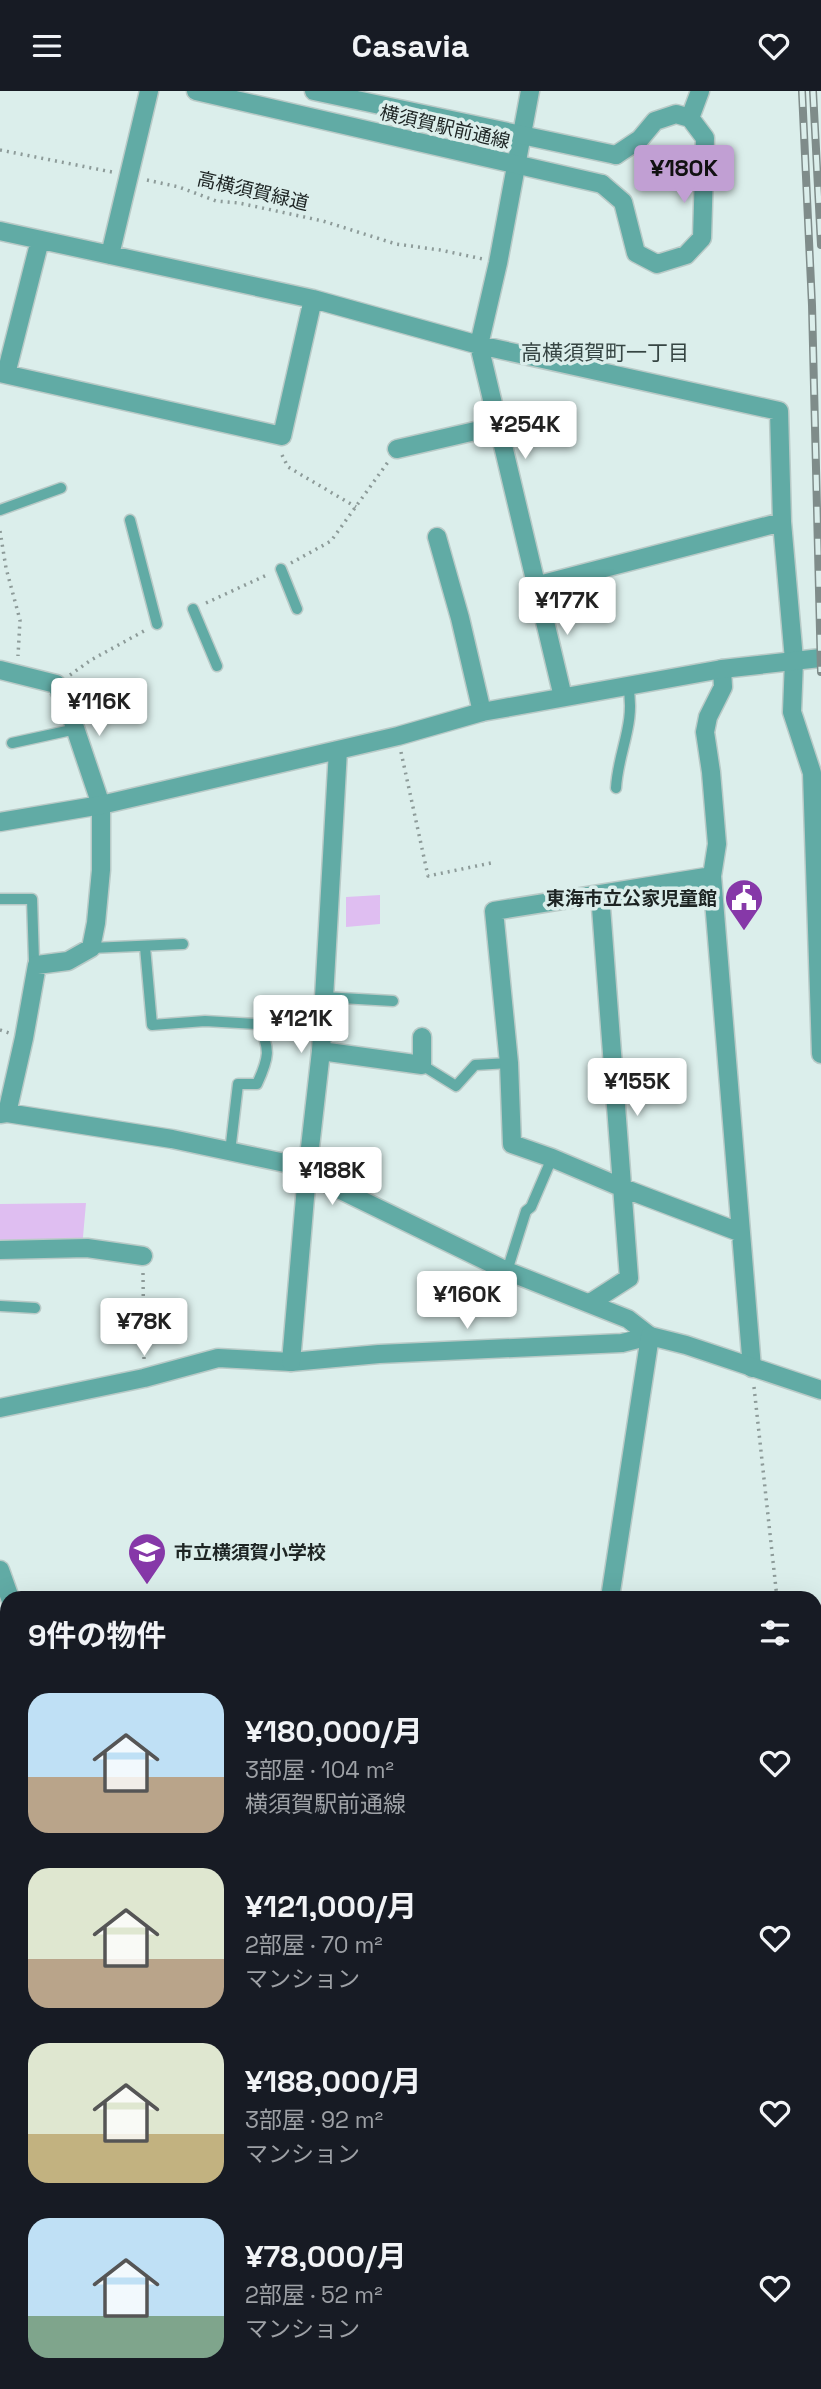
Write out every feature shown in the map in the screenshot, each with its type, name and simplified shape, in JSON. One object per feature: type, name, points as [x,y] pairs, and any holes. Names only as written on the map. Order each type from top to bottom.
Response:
[{"type":"street","points":[[110,255],[149,91]]},
{"type":"street","name":"横須賀駅前通線","points":[[196,91],[602,184],[623,202],[636,253],[657,264],[686,255],[702,237],[705,138],[690,118],[677,114],[655,121],[640,139],[616,155],[314,91]]},
{"type":"street","points":[[530,91],[498,263],[479,345],[563,697]]},
{"type":"street","points":[[690,118],[700,91]]},
{"type":"street","points":[[0,231],[313,299],[479,345],[779,411],[782,522],[794,660],[792,712],[812,773],[821,1054]]},
{"type":"street","points":[[40,240],[3,374],[282,436],[313,299]]},
{"type":"street","points":[[397,449],[497,426]]},
{"type":"street","points":[[535,586],[782,522]]},
{"type":"street","points":[[437,537],[460,618],[482,712]]},
{"type":"street","points":[[0,822],[100,805],[398,736],[482,712],[722,669],[821,658]]},
{"type":"street","points":[[722,669],[723,687],[708,717],[705,732],[717,844],[712,876],[752,1368]]},
{"type":"street","points":[[9,672],[56,684],[73,722],[100,805],[101,870],[91,948],[68,961],[37,964],[3,1113],[172,1139],[285,1164],[507,1271],[628,1319],[650,1336],[686,1345],[821,1390]]},
{"type":"street","points":[[291,1362],[307,1174],[321,1052],[338,750]]},
{"type":"street","points":[[712,876],[494,911],[509,1063],[512,1144],[739,1232]]},
{"type":"street","points":[[590,1303],[629,1278],[600,894]]},
{"type":"street","points":[[321,1052],[422,1065],[422,1037]]},
{"type":"street","points":[[0,1250],[87,1248],[143,1257]]},
{"type":"street","points":[[0,1408],[144,1378],[218,1358],[291,1362],[379,1354],[622,1343],[650,1336]]},
{"type":"street","points":[[611,1591],[650,1336]]},
{"type":"street","points":[[0,1570],[8,1591]]},
{"type":"lane","points":[[0,510],[61,488]]},
{"type":"lane","points":[[130,520],[157,624]]},
{"type":"lane","points":[[281,569],[297,609]]},
{"type":"lane","points":[[193,609],[217,666]]},
{"type":"lane","points":[[616,788],[617,770],[631,715],[628,686]]},
{"type":"lane","points":[[12,743],[73,722],[108,700]]},
{"type":"lane","points":[[0,899],[32,899],[34,961],[37,964]]},
{"type":"lane","points":[[91,948],[183,944]]},
{"type":"lane","points":[[145,947],[152,1025],[205,1021],[258,1024],[267,1042],[268,1052],[257,1084],[237,1084],[230,1152]]},
{"type":"lane","points":[[324,997],[393,1001]]},
{"type":"lane","points":[[422,1065],[456,1086],[475,1065],[509,1063]]},
{"type":"lane","points":[[507,1271],[526,1212],[531,1207],[552,1158]]},
{"type":"lane","points":[[0,1306],[35,1308]]},
{"type":"path","name":"高横須賀緑道","points":[[0,149],[179,187],[216,201],[239,203],[323,222],[396,244],[440,250],[498,263]]},
{"type":"path","points":[[270,433],[288,467],[356,507]]},
{"type":"path","points":[[193,609],[281,569],[331,541],[397,449]]},
{"type":"path","points":[[0,531],[6,568],[20,621],[9,672]]},
{"type":"path","points":[[56,684],[91,660],[157,624]]},
{"type":"path","points":[[398,736],[428,876],[491,863]]},
{"type":"path","points":[[143,1257],[144,1378]]},
{"type":"path","points":[[752,1368],[776,1591]]},
{"type":"shaded area","points":[[380,895],[380,924],[346,927],[346,897]]},
{"type":"shaded area","points":[[86,1203],[82,1248],[0,1250],[0,1204]]},
{"type":"railway","points":[[802,91],[812,305],[821,672]]},
{"type":"railway","points":[[813,91],[821,245]]},
{"type":"place","name":"東海市立公家児童館","points":[[744,932]]},
{"type":"place","name":"市立横須賀小学校","points":[[147,1586]]},
{"type":"district","name":"高横須賀町一丁目","points":[[605,352]]}]
